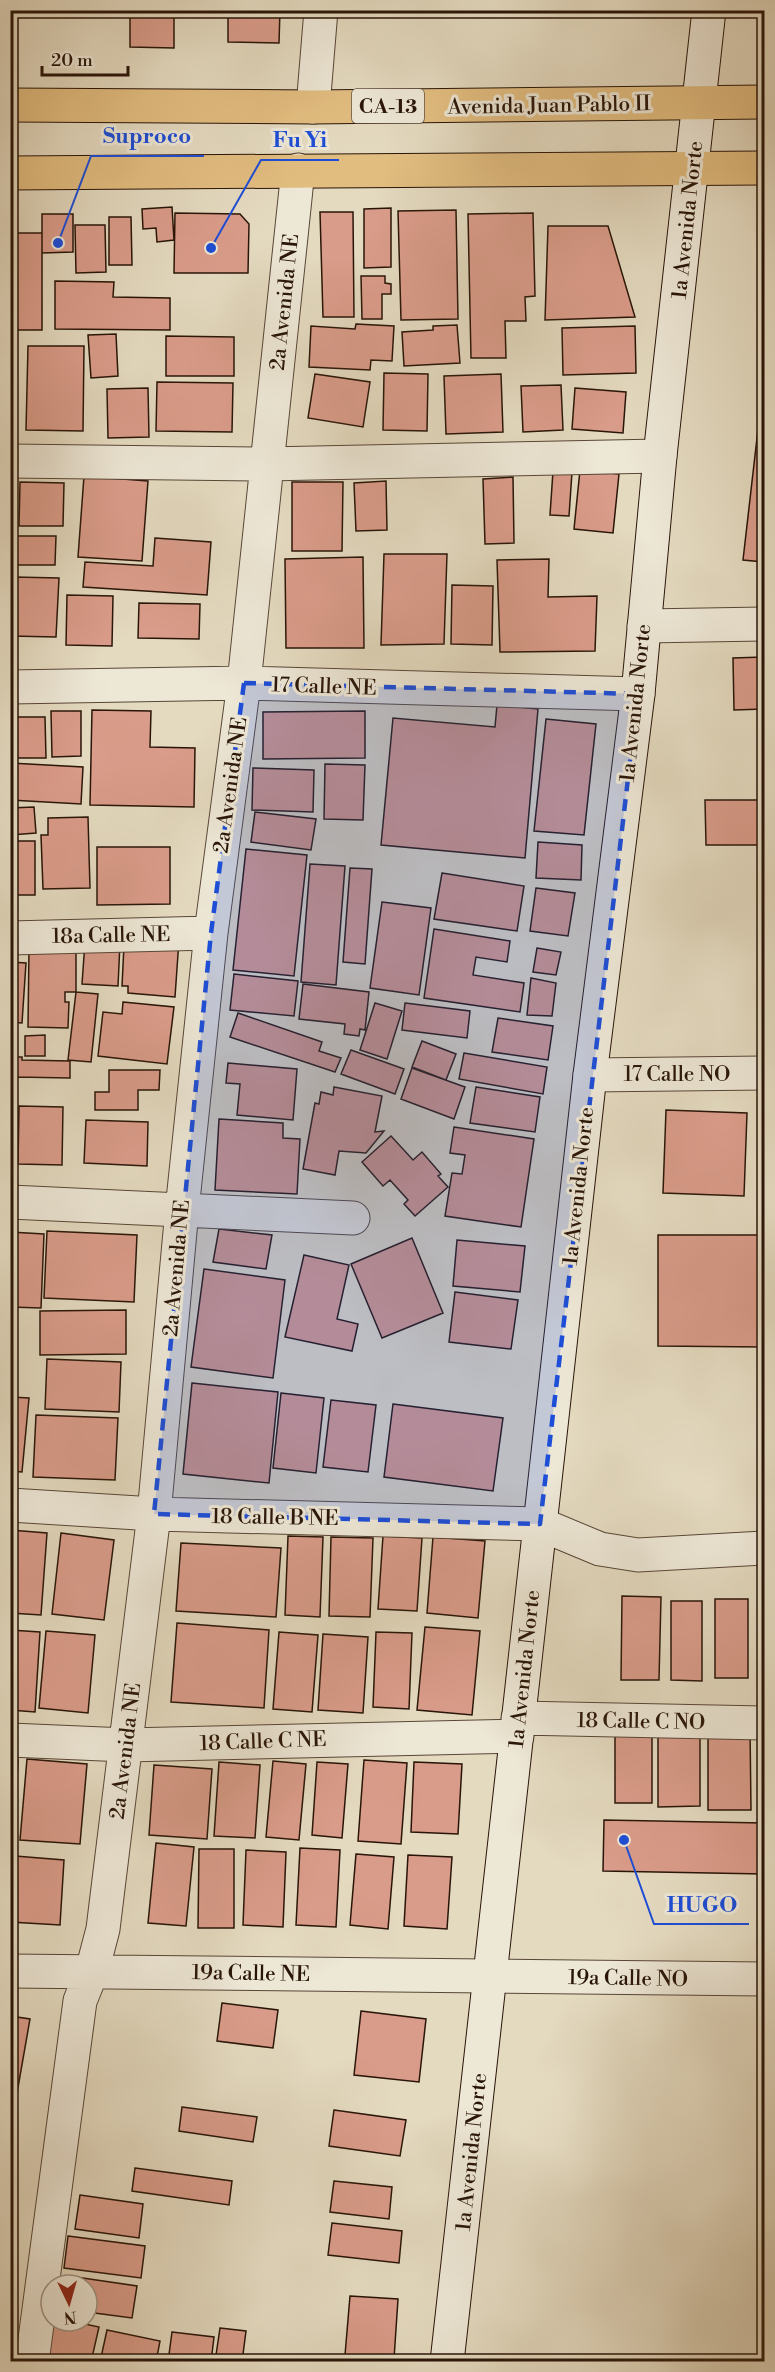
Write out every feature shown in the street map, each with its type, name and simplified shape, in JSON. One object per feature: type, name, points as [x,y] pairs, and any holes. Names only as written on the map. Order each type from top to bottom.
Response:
[{"type":"highway","name":"Avenida Juan Pablo II","points":[[10,105],[313,107],[765,102]]},
{"type":"highway","points":[[10,173],[765,168]]},
{"type":"street","points":[[313,107],[321,10]]},
{"type":"street","name":"1a Avenida Norte","points":[[447,2361],[590,1075],[638,694],[660,456],[709,10]]},
{"type":"street","name":"2a Avenida NE","points":[[32,2361],[80,2001],[92,1971],[103,1929],[126,1745],[154,1514],[182,1210],[212,933],[244,684],[298,170]]},
{"type":"street","points":[[10,461],[266,464],[660,456]]},
{"type":"street","points":[[644,626],[765,624]]},
{"type":"street","name":"17 Calle NE","points":[[10,687],[244,684],[638,694]]},
{"type":"street","name":"18a Calle NE","points":[[10,938],[212,933]]},
{"type":"street","name":"17 Calle NO","points":[[590,1075],[765,1073]]},
{"type":"street","points":[[10,1202],[353,1218]]},
{"type":"street","name":"18 Calle B NE","points":[[10,1504],[154,1514],[540,1524]]},
{"type":"street","points":[[540,1524],[600,1549],[638,1555],[765,1548]]},
{"type":"street","name":"18 Calle C NO","points":[[517,1727],[765,1723]]},
{"type":"street","name":"18 Calle C NE","points":[[10,1740],[126,1745],[517,1727]]},
{"type":"street","name":"19a Calle NE","points":[[10,1971],[491,1977]]},
{"type":"street","name":"19a Calle NO","points":[[491,1977],[765,1979]]},
{"type":"highlighted area","points":[[244,683],[638,694],[540,1524],[154,1514],[211,933]]},
{"type":"building","points":[[130,10],[174,10],[174,48],[130,47]]},
{"type":"building","points":[[228,10],[280,10],[279,43],[228,42]]},
{"type":"building","points":[[172,207],[174,240],[157,242],[156,228],[143,229],[142,209]]},
{"type":"building","points":[[391,208],[391,267],[364,268],[364,209]]},
{"type":"building","points":[[456,210],[458,319],[401,320],[398,211]]},
{"type":"building","points":[[320,212],[353,212],[354,317],[323,317]]},
{"type":"building","points":[[175,213],[240,214],[249,224],[248,273],[174,273]]},
{"type":"building","points":[[533,213],[535,296],[525,297],[526,321],[505,321],[506,358],[471,358],[468,214]]},
{"type":"building","points":[[42,214],[73,214],[73,252],[42,253]]},
{"type":"building","points":[[109,217],[131,217],[132,265],[109,265]]},
{"type":"building","points":[[75,225],[105,225],[106,272],[76,273]]},
{"type":"building","points":[[548,226],[608,226],[635,317],[545,320]]},
{"type":"building","points":[[10,233],[42,233],[42,330],[10,330]]},
{"type":"building","points":[[361,276],[385,276],[385,283],[391,284],[391,294],[382,294],[382,319],[362,319]]},
{"type":"building","points":[[55,281],[114,282],[113,297],[170,298],[170,330],[55,329]]},
{"type":"building","points":[[356,324],[394,326],[392,361],[371,360],[370,370],[309,367],[311,326],[355,329]]},
{"type":"building","points":[[457,325],[460,363],[404,366],[402,332],[433,330],[433,326]]},
{"type":"building","points":[[635,326],[636,373],[563,375],[562,328]]},
{"type":"building","points":[[116,334],[118,376],[91,378],[88,335]]},
{"type":"building","points":[[166,336],[234,337],[234,376],[166,376]]},
{"type":"building","points":[[10,338],[15,338],[15,379],[10,379]]},
{"type":"building","points":[[28,346],[84,346],[83,431],[26,430]]},
{"type":"building","points":[[384,373],[428,374],[427,431],[383,430]]},
{"type":"building","points":[[315,374],[370,382],[363,427],[308,418]]},
{"type":"building","points":[[501,374],[503,432],[446,434],[444,376]]},
{"type":"building","points":[[764,377],[764,562],[743,560]]},
{"type":"building","points":[[157,382],[233,383],[232,432],[156,431]]},
{"type":"building","points":[[561,385],[563,430],[523,432],[521,386]]},
{"type":"building","points":[[148,388],[149,437],[108,438],[107,389]]},
{"type":"building","points":[[575,388],[626,392],[623,433],[572,429]]},
{"type":"building","points":[[580,470],[619,474],[613,533],[574,529]]},
{"type":"building","points":[[553,471],[572,472],[569,516],[550,515]]},
{"type":"building","points":[[84,476],[148,481],[142,561],[78,557]]},
{"type":"building","points":[[513,477],[514,543],[485,544],[483,479]]},
{"type":"building","points":[[386,481],[387,530],[356,531],[354,483]]},
{"type":"building","points":[[20,482],[64,483],[63,526],[19,526]]},
{"type":"building","points":[[292,482],[343,482],[342,551],[292,551]]},
{"type":"building","points":[[17,536],[56,536],[55,565],[17,565]]},
{"type":"building","points":[[155,538],[211,542],[207,595],[83,587],[85,562],[153,566]]},
{"type":"building","points":[[384,554],[447,554],[444,644],[381,645]]},
{"type":"building","points":[[363,557],[364,648],[286,648],[285,559]]},
{"type":"building","points":[[549,559],[548,597],[597,596],[595,651],[500,652],[497,560]]},
{"type":"building","points":[[14,577],[59,578],[56,637],[11,636]]},
{"type":"building","points":[[452,585],[493,586],[492,645],[451,644]]},
{"type":"building","points":[[67,595],[113,596],[112,646],[66,645]]},
{"type":"building","points":[[139,603],[200,604],[199,639],[138,638]]},
{"type":"building","points":[[764,657],[764,709],[734,710],[733,658]]},
{"type":"building","points":[[497,705],[538,709],[525,858],[381,845],[393,718],[495,727]]},
{"type":"building","points":[[92,710],[151,711],[150,747],[195,748],[194,807],[90,805]]},
{"type":"building","points":[[51,711],[81,711],[81,756],[52,757]]},
{"type":"building","points":[[365,711],[365,758],[263,759],[263,712]]},
{"type":"building","points":[[10,717],[45,717],[46,758],[10,758]]},
{"type":"building","points":[[546,719],[596,724],[584,835],[534,831]]},
{"type":"building","points":[[10,763],[83,767],[81,804],[10,800]]},
{"type":"building","points":[[325,764],[365,765],[363,820],[324,819]]},
{"type":"building","points":[[253,768],[314,770],[313,812],[252,810]]},
{"type":"building","points":[[705,800],[763,800],[763,845],[706,845]]},
{"type":"building","points":[[34,807],[36,833],[10,835],[10,808]]},
{"type":"building","points":[[255,812],[316,819],[311,850],[251,842]]},
{"type":"building","points":[[88,817],[90,888],[43,889],[41,835],[48,835],[48,818]]},
{"type":"building","points":[[10,841],[35,841],[35,895],[10,895]]},
{"type":"building","points":[[538,842],[582,845],[581,880],[536,878]]},
{"type":"building","points":[[97,847],[170,847],[170,904],[97,905]]},
{"type":"building","points":[[246,849],[307,855],[294,976],[233,970]]},
{"type":"building","points":[[310,864],[345,866],[336,985],[301,982]]},
{"type":"building","points":[[350,868],[372,869],[365,964],[343,962]]},
{"type":"building","points":[[442,873],[524,886],[517,931],[434,919]]},
{"type":"building","points":[[536,888],[575,893],[568,936],[530,931]]},
{"type":"building","points":[[382,902],[431,908],[419,995],[370,988]]},
{"type":"building","points":[[434,929],[510,941],[507,962],[476,957],[473,975],[524,983],[520,1012],[424,998]]},
{"type":"building","points":[[179,940],[175,997],[128,993],[128,986],[122,986],[124,945]]},
{"type":"building","points":[[85,942],[120,943],[118,986],[82,984]]},
{"type":"building","points":[[537,948],[561,952],[556,975],[533,972]]},
{"type":"building","points":[[29,949],[76,949],[76,992],[65,992],[65,1002],[69,1002],[68,1028],[28,1027]]},
{"type":"building","points":[[10,962],[26,963],[22,1023],[10,1022]]},
{"type":"building","points":[[234,974],[298,981],[294,1016],[230,1010]]},
{"type":"building","points":[[531,978],[556,983],[552,1016],[527,1015]]},
{"type":"building","points":[[303,984],[369,992],[365,1030],[360,1029],[359,1036],[344,1034],[345,1024],[299,1019]]},
{"type":"building","points":[[76,992],[98,994],[91,1062],[68,1060]]},
{"type":"building","points":[[123,1002],[174,1007],[167,1064],[98,1056],[103,1012],[122,1014]]},
{"type":"building","points":[[375,1003],[402,1011],[387,1059],[360,1050]]},
{"type":"building","points":[[405,1003],[470,1011],[467,1038],[402,1030]]},
{"type":"building","points":[[238,1013],[322,1042],[319,1051],[341,1058],[335,1072],[230,1037]]},
{"type":"building","points":[[498,1018],[553,1026],[548,1060],[492,1052]]},
{"type":"building","points":[[45,1035],[45,1056],[25,1056],[25,1036]]},
{"type":"building","points":[[422,1041],[456,1054],[446,1080],[412,1067]]},
{"type":"building","points":[[351,1050],[404,1069],[395,1094],[341,1074]]},
{"type":"building","points":[[464,1053],[547,1067],[543,1094],[459,1079]]},
{"type":"building","points":[[10,1057],[22,1057],[22,1060],[70,1061],[70,1078],[16,1077],[16,1072],[10,1072]]},
{"type":"building","points":[[228,1063],[297,1069],[293,1120],[237,1115],[240,1084],[226,1083]]},
{"type":"building","points":[[412,1068],[465,1087],[454,1119],[401,1099]]},
{"type":"building","points":[[109,1070],[160,1070],[159,1090],[138,1090],[138,1110],[95,1110],[95,1092],[109,1092]]},
{"type":"building","points":[[10,1073],[15,1074],[10,1120]]},
{"type":"building","points":[[334,1087],[382,1096],[375,1132],[384,1131],[366,1153],[339,1151],[335,1175],[303,1169],[315,1103],[319,1104],[321,1092],[333,1095]]},
{"type":"building","points":[[476,1087],[540,1097],[535,1132],[470,1123]]},
{"type":"building","points":[[19,1106],[63,1107],[62,1165],[18,1164]]},
{"type":"building","points":[[666,1110],[747,1113],[744,1196],[663,1193]]},
{"type":"building","points":[[219,1119],[283,1123],[283,1138],[300,1139],[297,1194],[215,1190]]},
{"type":"building","points":[[86,1120],[148,1122],[147,1166],[84,1163]]},
{"type":"building","points":[[454,1127],[534,1139],[521,1227],[445,1216],[452,1173],[462,1174],[465,1155],[450,1153]]},
{"type":"building","points":[[391,1136],[413,1160],[422,1152],[441,1174],[438,1176],[448,1187],[415,1216],[404,1204],[408,1200],[390,1180],[383,1186],[362,1162]]},
{"type":"building","points":[[219,1229],[272,1235],[266,1269],[213,1262]]},
{"type":"building","points":[[47,1231],[137,1235],[134,1302],[44,1298]]},
{"type":"building","points":[[10,1232],[44,1234],[41,1308],[10,1307]]},
{"type":"building","points":[[658,1235],[764,1235],[764,1347],[658,1346]]},
{"type":"building","points":[[412,1238],[443,1313],[382,1338],[351,1264]]},
{"type":"building","points":[[457,1240],[525,1246],[520,1292],[453,1286]]},
{"type":"building","points":[[304,1255],[349,1265],[337,1319],[358,1324],[352,1351],[285,1337]]},
{"type":"building","points":[[204,1269],[285,1280],[273,1378],[191,1367]]},
{"type":"building","points":[[455,1292],[518,1300],[511,1349],[449,1342]]},
{"type":"building","points":[[126,1310],[126,1354],[40,1355],[40,1311]]},
{"type":"building","points":[[47,1359],[121,1362],[119,1412],[45,1409]]},
{"type":"building","points":[[192,1383],[278,1392],[269,1483],[183,1474]]},
{"type":"building","points":[[281,1393],[324,1398],[316,1473],[273,1468]]},
{"type":"building","points":[[10,1397],[29,1398],[22,1472],[10,1471]]},
{"type":"building","points":[[331,1400],[376,1405],[368,1472],[323,1467]]},
{"type":"building","points":[[393,1404],[503,1418],[493,1491],[384,1477]]},
{"type":"building","points":[[36,1415],[118,1418],[115,1480],[33,1477]]},
{"type":"building","points":[[10,1530],[47,1533],[41,1615],[10,1613]]},
{"type":"building","points":[[61,1533],[114,1540],[104,1620],[52,1614]]},
{"type":"building","points":[[288,1536],[323,1537],[320,1617],[285,1615]]},
{"type":"building","points":[[383,1536],[422,1538],[417,1611],[378,1609]]},
{"type":"building","points":[[331,1537],[373,1538],[370,1617],[329,1616]]},
{"type":"building","points":[[433,1537],[485,1541],[478,1618],[427,1613]]},
{"type":"building","points":[[181,1543],[281,1548],[276,1617],[176,1611]]},
{"type":"building","points":[[622,1596],[661,1597],[659,1680],[621,1680]]},
{"type":"building","points":[[715,1599],[748,1599],[748,1678],[715,1678]]},
{"type":"building","points":[[671,1601],[702,1601],[702,1681],[671,1680]]},
{"type":"building","points":[[759,1604],[764,1604],[764,1680],[759,1679]]},
{"type":"building","points":[[177,1623],[269,1630],[264,1708],[171,1702]]},
{"type":"building","points":[[425,1627],[480,1631],[472,1715],[417,1710]]},
{"type":"building","points":[[10,1630],[40,1632],[35,1712],[10,1710]]},
{"type":"building","points":[[46,1631],[95,1635],[88,1713],[39,1708]]},
{"type":"building","points":[[279,1632],[318,1635],[312,1712],[273,1709]]},
{"type":"building","points":[[376,1632],[412,1633],[409,1709],[373,1707]]},
{"type":"building","points":[[323,1634],[368,1637],[363,1713],[318,1710]]},
{"type":"building","points":[[750,1728],[751,1810],[708,1810],[708,1729]]},
{"type":"building","points":[[615,1730],[652,1730],[652,1803],[615,1803]]},
{"type":"building","points":[[658,1735],[700,1735],[700,1806],[658,1807]]},
{"type":"building","points":[[27,1759],[87,1764],[80,1844],[20,1840]]},
{"type":"building","points":[[10,1760],[18,1760],[14,1842],[10,1842]]},
{"type":"building","points":[[364,1760],[407,1763],[401,1844],[358,1841]]},
{"type":"building","points":[[273,1761],[306,1764],[299,1840],[266,1837]]},
{"type":"building","points":[[219,1762],[260,1765],[255,1838],[214,1836]]},
{"type":"building","points":[[317,1762],[348,1764],[342,1838],[312,1835]]},
{"type":"building","points":[[414,1762],[462,1764],[458,1834],[411,1832]]},
{"type":"building","points":[[154,1765],[212,1769],[207,1839],[149,1835]]},
{"type":"building","points":[[604,1820],[764,1823],[764,1874],[603,1871]]},
{"type":"building","points":[[156,1843],[194,1847],[186,1926],[148,1923]]},
{"type":"building","points":[[300,1848],[340,1850],[336,1927],[296,1925]]},
{"type":"building","points":[[199,1849],[234,1849],[234,1928],[198,1928]]},
{"type":"building","points":[[246,1850],[286,1852],[283,1927],[243,1925]]},
{"type":"building","points":[[356,1854],[394,1857],[388,1929],[350,1925]]},
{"type":"building","points":[[408,1855],[452,1857],[447,1929],[404,1926]]},
{"type":"building","points":[[15,1856],[64,1860],[60,1925],[10,1922]]},
{"type":"building","points":[[222,2003],[278,2010],[273,2048],[217,2041]]},
{"type":"building","points":[[361,2011],[426,2019],[419,2082],[354,2075]]},
{"type":"building","points":[[10,2016],[30,2019],[10,2133]]},
{"type":"building","points":[[182,2107],[257,2117],[253,2142],[179,2131]]},
{"type":"building","points":[[334,2110],[406,2120],[400,2156],[329,2146]]},
{"type":"building","points":[[135,2168],[232,2181],[229,2205],[132,2191]]},
{"type":"building","points":[[334,2181],[392,2187],[389,2219],[330,2212]]},
{"type":"building","points":[[80,2195],[143,2204],[139,2238],[75,2229]]},
{"type":"building","points":[[332,2223],[402,2231],[399,2263],[328,2255]]},
{"type":"building","points":[[68,2236],[145,2246],[141,2278],[64,2268]]},
{"type":"building","points":[[99,2280],[137,2286],[132,2318],[99,2314]]},
{"type":"building","points":[[350,2296],[398,2299],[394,2359],[345,2355]]},
{"type":"building","points":[[220,2328],[246,2331],[242,2362],[215,2362]]},
{"type":"building","points":[[107,2330],[160,2341],[156,2362],[100,2362]]},
{"type":"building","points":[[172,2332],[214,2337],[211,2362],[168,2362]]},
{"type":"building","points":[[51,2333],[98,2333],[91,2362],[45,2362]]},
{"type":"building","points":[[249,2356],[289,2362],[248,2362]]},
{"type":"place","name":"Suproco","points":[[58,243]]},
{"type":"place","name":"Fu Yi","points":[[211,248]]},
{"type":"place","name":"HUGO","points":[[624,1840]]}]
